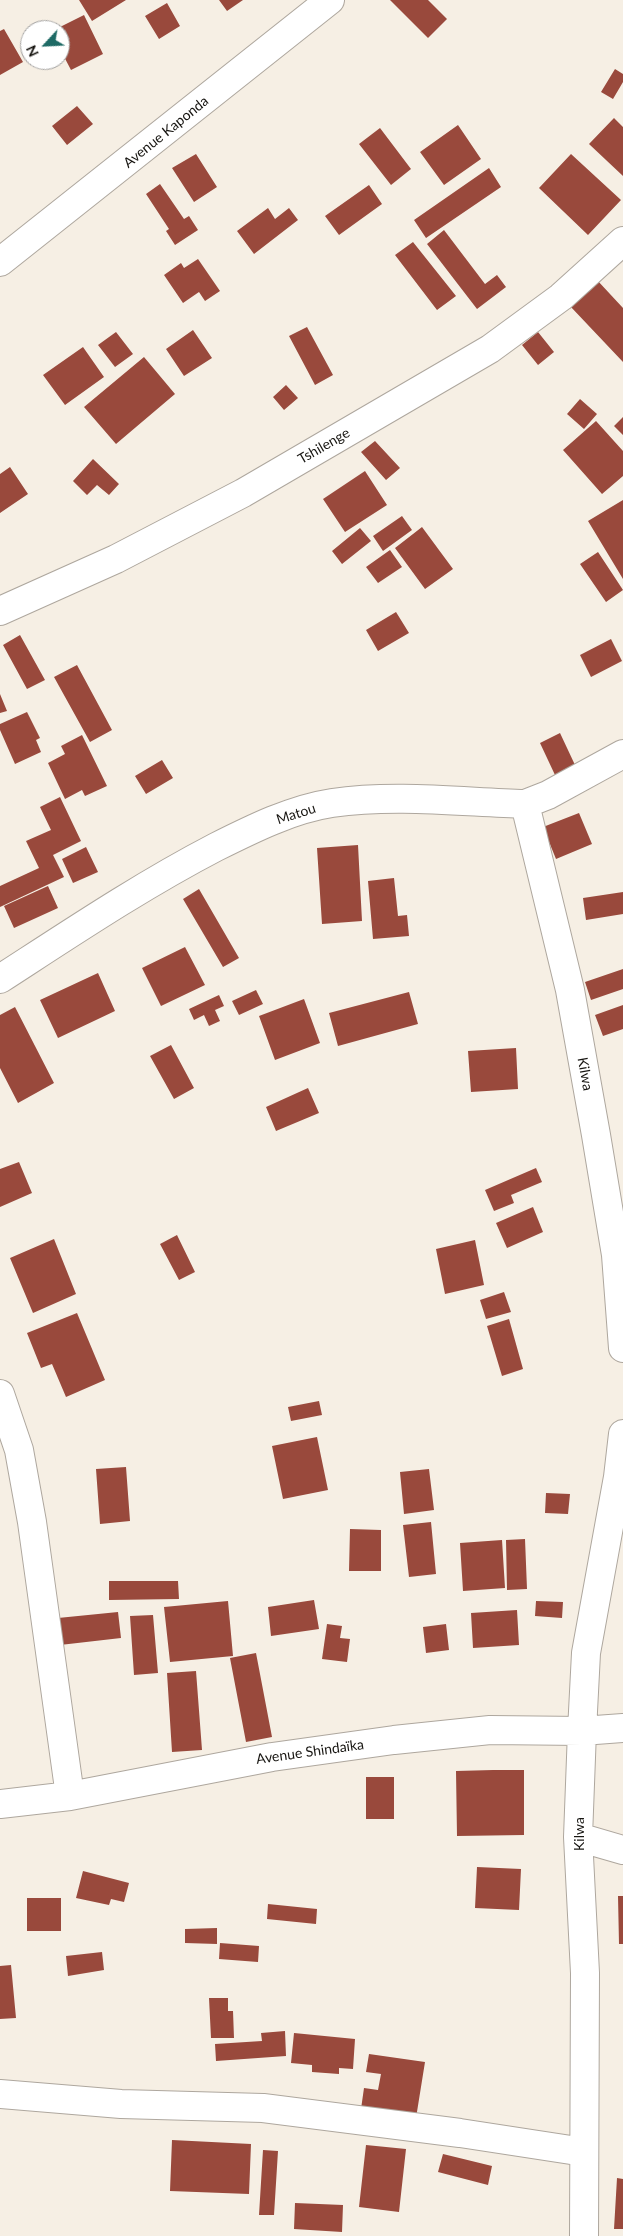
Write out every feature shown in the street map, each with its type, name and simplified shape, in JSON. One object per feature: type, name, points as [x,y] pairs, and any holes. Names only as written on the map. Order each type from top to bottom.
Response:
[{"type":"street","name":"Avenue Kaponda","points":[[0,262],[24,245],[330,0]]},
{"type":"street","name":"Tshilenge","points":[[0,611],[116,559],[243,494],[490,350],[560,297],[623,241]]},
{"type":"street","name":"Matou","points":[[0,979],[151,882],[244,833],[291,814],[331,803],[372,800],[525,804],[548,795],[623,754]]},
{"type":"street","name":"Kilwa","points":[[525,804],[570,990],[616,1255],[623,1348]]},
{"type":"street","points":[[0,1394],[21,1459],[70,1796]]},
{"type":"street","name":"Kilwa","points":[[584,2236],[585,1973],[578,1837],[582,1731],[586,1652],[618,1477],[623,1434]]},
{"type":"street","name":"Avenue Shindaïka","points":[[0,1804],[70,1796],[272,1757],[394,1740],[490,1730],[582,1731],[623,1728]]},
{"type":"street","points":[[578,1837],[623,1850]]},
{"type":"street","points":[[0,2094],[121,2104],[263,2108],[460,2133],[584,2152]]},
{"type":"building","points":[[79,0],[126,0],[92,21]]},
{"type":"building","points":[[219,0],[243,0],[227,11]]},
{"type":"building","points":[[390,0],[428,0],[447,19],[428,38]]},
{"type":"building","points":[[167,3],[180,26],[159,39],[145,16]]},
{"type":"building","points":[[84,15],[103,54],[71,70],[70,68],[70,22]]},
{"type":"building","points":[[4,29],[20,57],[20,64],[0,75],[0,31]]},
{"type":"building","points":[[615,69],[623,74],[623,82],[613,99],[601,92]]},
{"type":"building","points":[[77,106],[93,124],[67,145],[52,126]]},
{"type":"building","points":[[614,118],[623,127],[623,176],[589,144]]},
{"type":"building","points":[[458,125],[481,159],[444,185],[420,152]]},
{"type":"building","points":[[380,128],[411,169],[391,185],[359,144]]},
{"type":"building","points":[[196,154],[217,187],[194,202],[172,168]]},
{"type":"building","points":[[571,154],[621,200],[588,235],[539,188]]},
{"type":"building","points":[[489,168],[501,187],[426,238],[414,220]]},
{"type":"building","points":[[160,184],[184,219],[189,216],[198,230],[175,245],[166,231],[169,229],[146,194]]},
{"type":"building","points":[[369,185],[382,204],[339,235],[325,216]]},
{"type":"building","points":[[268,208],[275,219],[289,208],[298,220],[254,254],[237,231]]},
{"type":"building","points":[[444,230],[485,284],[497,275],[506,287],[477,309],[427,244]]},
{"type":"building","points":[[413,242],[456,296],[437,310],[395,255]]},
{"type":"building","points":[[198,259],[220,291],[205,301],[199,292],[183,303],[164,275],[181,263],[184,268]]},
{"type":"building","points":[[597,280],[623,308],[623,362],[570,306]]},
{"type":"building","points":[[307,327],[333,375],[315,385],[289,336]]},
{"type":"building","points":[[193,330],[212,358],[184,376],[166,349]]},
{"type":"building","points":[[116,332],[133,354],[115,367],[98,345]]},
{"type":"building","points":[[538,332],[554,352],[538,365],[522,345]]},
{"type":"building","points":[[83,347],[104,377],[65,405],[43,375]]},
{"type":"building","points":[[144,357],[175,394],[116,444],[84,407]]},
{"type":"building","points":[[286,385],[298,398],[284,410],[273,397]]},
{"type":"building","points":[[580,399],[597,414],[584,429],[567,414]]},
{"type":"building","points":[[623,417],[623,435],[614,426]]},
{"type":"building","points":[[596,421],[623,451],[623,476],[602,494],[563,450]]},
{"type":"building","points":[[375,441],[400,468],[386,480],[361,452]]},
{"type":"building","points":[[93,459],[119,484],[109,495],[97,485],[87,495],[73,481]]},
{"type":"building","points":[[10,467],[28,494],[0,513],[0,474]]},
{"type":"building","points":[[365,471],[387,505],[345,532],[323,499]]},
{"type":"building","points":[[623,500],[623,579],[588,521]]},
{"type":"building","points":[[402,516],[412,530],[383,551],[373,536]]},
{"type":"building","points":[[422,527],[453,569],[425,589],[395,548]]},
{"type":"building","points":[[360,528],[371,541],[342,564],[332,551]]},
{"type":"building","points":[[390,550],[402,567],[378,583],[366,567]]},
{"type":"building","points":[[598,552],[623,590],[606,602],[580,564]]},
{"type":"building","points":[[396,612],[409,633],[378,651],[366,630]]},
{"type":"building","points":[[20,635],[45,680],[27,689],[3,645]]},
{"type":"building","points":[[611,639],[622,661],[591,677],[580,655]]},
{"type":"building","points":[[77,665],[112,730],[90,742],[54,677]]},
{"type":"building","points":[[0,694],[7,711],[0,713]]},
{"type":"building","points":[[27,712],[40,738],[36,740],[41,752],[15,764],[0,730],[0,724]]},
{"type":"building","points":[[560,733],[575,765],[555,775],[540,743]]},
{"type":"building","points":[[82,735],[107,786],[85,796],[82,790],[65,799],[48,763],[65,754],[61,746]]},
{"type":"building","points":[[162,760],[173,778],[146,794],[135,776]]},
{"type":"building","points":[[60,797],[81,841],[53,855],[64,877],[0,907],[0,886],[39,868],[26,841],[51,830],[40,807]]},
{"type":"building","points":[[579,813],[592,844],[556,859],[543,827]]},
{"type":"building","points":[[358,845],[362,921],[322,924],[317,848]]},
{"type":"building","points":[[86,847],[98,872],[73,883],[62,859]]},
{"type":"building","points":[[394,878],[398,916],[407,915],[409,936],[373,939],[368,881]]},
{"type":"building","points":[[48,886],[58,908],[14,928],[4,906]]},
{"type":"building","points":[[199,889],[239,958],[223,967],[183,899]]},
{"type":"building","points":[[623,892],[623,914],[586,920],[583,898]]},
{"type":"building","points":[[185,947],[205,985],[161,1006],[142,968]]},
{"type":"building","points":[[623,969],[623,989],[591,1000],[585,982]]},
{"type":"building","points":[[98,973],[115,1011],[58,1038],[40,1000]]},
{"type":"building","points":[[256,990],[263,1004],[239,1015],[232,1001]]},
{"type":"building","points":[[409,992],[418,1024],[338,1046],[329,1013]]},
{"type":"building","points":[[219,995],[224,1006],[215,1010],[220,1021],[209,1026],[204,1015],[194,1020],[189,1009]]},
{"type":"building","points":[[304,999],[320,1043],[275,1060],[259,1016]]},
{"type":"building","points":[[623,1005],[623,1029],[603,1036],[595,1015]]},
{"type":"building","points":[[15,1007],[54,1083],[18,1103],[0,1068],[0,1015]]},
{"type":"building","points":[[171,1045],[194,1088],[174,1099],[150,1056]]},
{"type":"building","points":[[516,1048],[518,1089],[471,1092],[468,1051]]},
{"type":"building","points":[[308,1088],[319,1113],[276,1131],[266,1107]]},
{"type":"building","points":[[19,1162],[32,1193],[0,1207],[0,1169]]},
{"type":"building","points":[[536,1168],[542,1182],[511,1195],[514,1203],[494,1211],[485,1190]]},
{"type":"building","points":[[533,1207],[543,1232],[507,1248],[496,1223]]},
{"type":"building","points":[[177,1235],[195,1272],[179,1280],[160,1244]]},
{"type":"building","points":[[54,1239],[76,1294],[33,1313],[10,1258]]},
{"type":"building","points":[[475,1240],[484,1285],[445,1294],[436,1249]]},
{"type":"building","points":[[504,1292],[511,1312],[486,1319],[480,1300]]},
{"type":"building","points":[[77,1313],[105,1380],[66,1397],[52,1364],[41,1368],[27,1333]]},
{"type":"building","points":[[509,1319],[523,1369],[502,1376],[487,1326]]},
{"type":"building","points":[[319,1401],[322,1415],[291,1421],[288,1407]]},
{"type":"building","points":[[317,1437],[328,1490],[283,1499],[272,1446]]},
{"type":"building","points":[[126,1467],[130,1521],[100,1524],[96,1469]]},
{"type":"building","points":[[429,1469],[434,1510],[404,1514],[400,1472]]},
{"type":"building","points":[[546,1493],[570,1494],[568,1514],[545,1513]]},
{"type":"building","points":[[431,1522],[436,1574],[409,1577],[403,1525]]},
{"type":"building","points":[[350,1529],[381,1530],[381,1571],[349,1571]]},
{"type":"building","points":[[525,1539],[527,1589],[507,1590],[506,1540]]},
{"type":"building","points":[[502,1540],[505,1588],[463,1591],[460,1543]]},
{"type":"building","points":[[109,1581],[178,1581],[179,1599],[109,1600]]},
{"type":"building","points":[[314,1600],[319,1629],[271,1636],[268,1607]]},
{"type":"building","points":[[228,1601],[233,1656],[170,1662],[164,1607]]},
{"type":"building","points":[[536,1601],[563,1602],[562,1618],[535,1616]]},
{"type":"building","points":[[517,1610],[519,1645],[473,1648],[471,1613]]},
{"type":"building","points":[[118,1612],[121,1638],[60,1645],[58,1618]]},
{"type":"building","points":[[153,1615],[158,1673],[134,1675],[130,1616]]},
{"type":"building","points":[[327,1624],[342,1626],[340,1638],[350,1639],[347,1662],[322,1659]]},
{"type":"building","points":[[446,1624],[449,1650],[426,1653],[423,1627]]},
{"type":"building","points":[[256,1653],[272,1737],[246,1742],[230,1658]]},
{"type":"building","points":[[196,1671],[202,1750],[172,1752],[167,1673]]},
{"type":"building","points":[[524,1770],[524,1835],[457,1836],[456,1771]]},
{"type":"building","points":[[366,1777],[394,1777],[394,1819],[366,1819]]},
{"type":"building","points":[[477,1867],[521,1869],[519,1910],[475,1908]]},
{"type":"building","points":[[83,1871],[129,1883],[124,1902],[111,1899],[109,1905],[76,1898]]},
{"type":"building","points":[[618,1896],[623,1896],[623,1944],[619,1944]]},
{"type":"building","points":[[27,1898],[61,1898],[61,1931],[27,1931]]},
{"type":"building","points":[[268,1904],[317,1909],[316,1924],[267,1919]]},
{"type":"building","points":[[217,1928],[217,1944],[185,1943],[185,1929]]},
{"type":"building","points":[[220,1943],[259,1946],[258,1962],[219,1959]]},
{"type":"building","points":[[102,1952],[104,1970],[68,1976],[66,1956]]},
{"type":"building","points":[[11,1965],[16,2018],[0,2019],[0,1966]]},
{"type":"building","points":[[209,1998],[228,1998],[228,2011],[233,2011],[234,2038],[211,2038]]},
{"type":"building","points":[[285,2031],[286,2056],[216,2061],[215,2044],[262,2041],[261,2033]]},
{"type":"building","points":[[294,2033],[355,2039],[353,2069],[339,2068],[339,2074],[312,2072],[312,2065],[291,2063]]},
{"type":"building","points":[[369,2054],[425,2062],[416,2118],[361,2109],[364,2088],[378,2090],[381,2074],[366,2072]]},
{"type":"building","points":[[172,2140],[251,2144],[249,2194],[170,2191]]},
{"type":"building","points":[[366,2145],[406,2149],[399,2212],[359,2207]]},
{"type":"building","points":[[263,2150],[278,2151],[274,2215],[259,2215]]},
{"type":"building","points":[[443,2154],[492,2166],[488,2185],[438,2172]]},
{"type":"building","points":[[617,2178],[623,2179],[623,2229],[614,2229]]},
{"type":"building","points":[[295,2203],[343,2205],[342,2232],[294,2229]]}]
